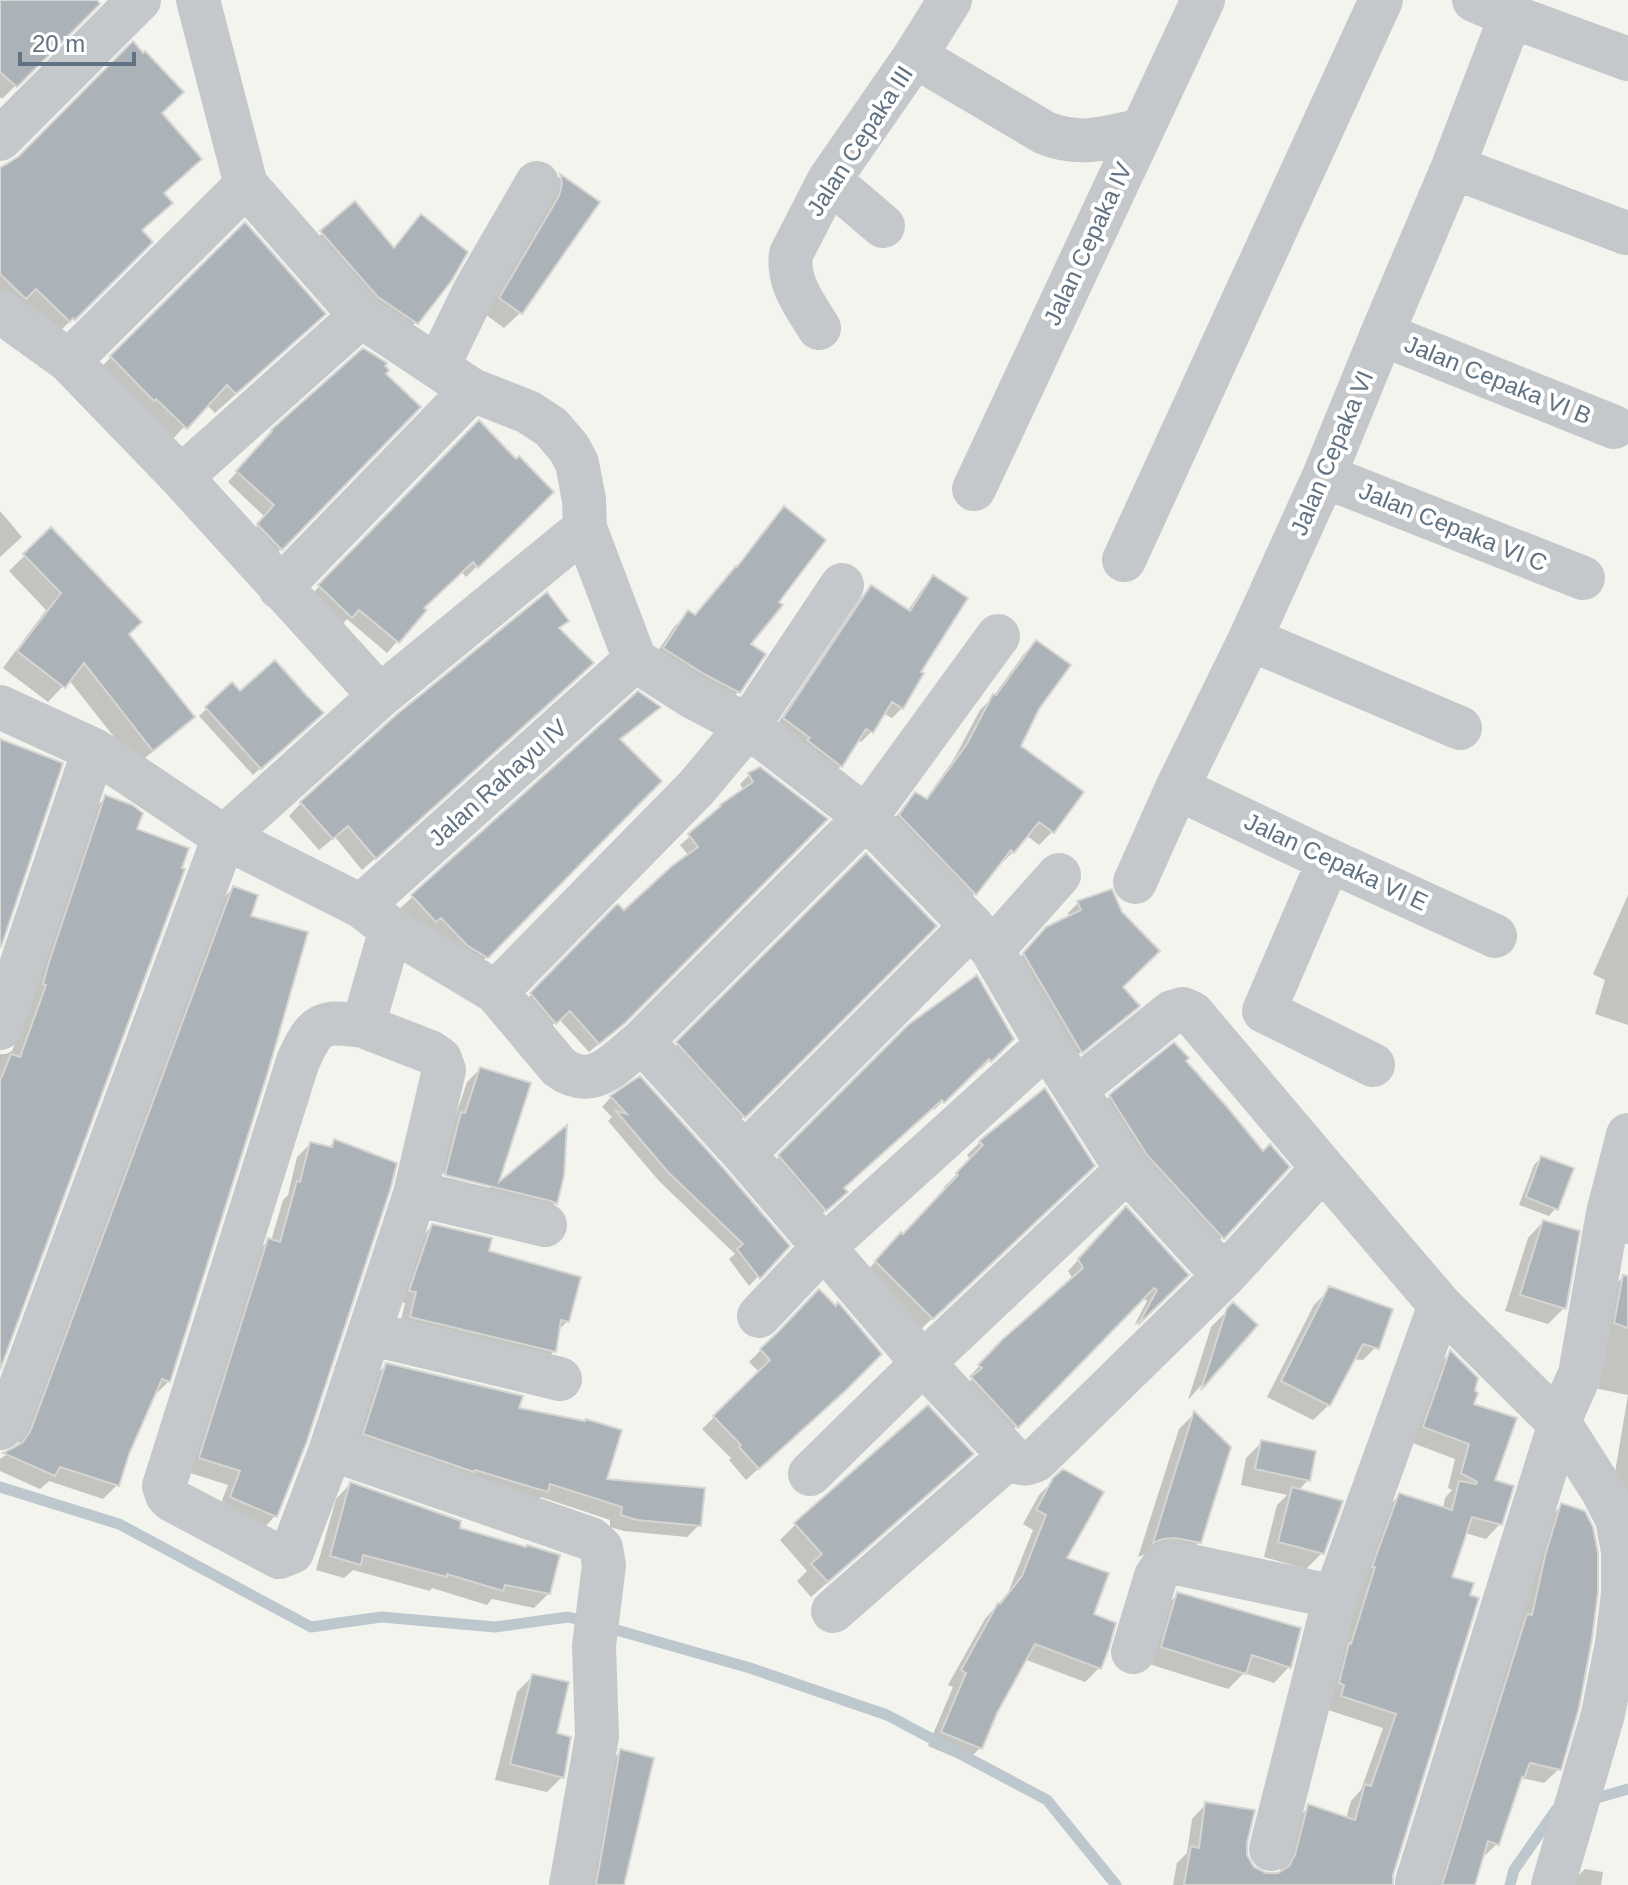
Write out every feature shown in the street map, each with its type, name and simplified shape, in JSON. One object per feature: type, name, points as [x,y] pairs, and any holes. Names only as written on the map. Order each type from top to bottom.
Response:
[{"type":"street","points":[[0,139],[139,0]]},
{"type":"street","points":[[198,0],[246,185],[361,316],[455,378],[528,412],[551,427],[577,463],[582,482],[585,528],[635,660],[691,696],[748,726],[866,817],[982,938],[1127,1170],[1224,1276]]},
{"type":"street","name":"Jalan Cepaka III","points":[[819,328],[792,280],[789,266],[791,254],[829,180],[950,0]]},
{"type":"street","name":"Jalan Cepaka IV","points":[[974,489],[1203,0]]},
{"type":"street","points":[[1124,560],[1381,0]]},
{"type":"street","points":[[1492,8],[1628,59]]},
{"type":"street","name":"Jalan Cepaka VI","points":[[1135,882],[1324,476],[1453,167],[1492,8]]},
{"type":"street","points":[[915,56],[1058,138],[1093,141],[1142,130]]},
{"type":"street","points":[[1453,167],[1626,233]]},
{"type":"street","points":[[829,180],[883,226]]},
{"type":"street","points":[[280,588],[455,378],[475,290],[537,183]]},
{"type":"street","points":[[69,361],[246,185]]},
{"type":"street","points":[[0,311],[69,361],[181,477],[380,696]]},
{"type":"street","points":[[181,477],[361,316]]},
{"type":"street","name":"Jalan Cepaka VI B","points":[[1382,334],[1614,427]]},
{"type":"street","name":"Jalan Cepaka VI C","points":[[1324,476],[1583,578]]},
{"type":"street","points":[[0,1428],[7,1423],[224,837],[380,696],[585,528]]},
{"type":"street","points":[[496,992],[696,788],[748,726],[842,585]]},
{"type":"street","points":[[0,707],[94,750],[224,837],[376,917],[496,992],[559,1067],[570,1075],[590,1077],[605,1071],[642,1041],[866,817],[998,636]]},
{"type":"street","points":[[1250,639],[1460,728]]},
{"type":"street","name":"Jalan Rahayu IV","points":[[376,917],[635,660]]},
{"type":"street","points":[[0,1028],[94,750]]},
{"type":"street","name":"Jalan Cepaka VI E","points":[[1177,788],[1495,936]]},
{"type":"street","points":[[1329,860],[1264,1011],[1373,1065]]},
{"type":"street","points":[[744,1154],[982,938],[1059,875]]},
{"type":"street","points":[[363,1026],[376,917]]},
{"type":"street","points":[[1076,1089],[1172,1012],[1183,1009],[1192,1013],[1440,1305],[1568,1403],[1602,1490],[1617,1519],[1623,1551],[1623,1594],[1603,1714],[1553,1885]]},
{"type":"street","points":[[335,1022],[363,1026],[430,1052],[440,1059],[444,1070],[415,1194],[331,1449],[292,1552],[274,1556],[172,1500],[164,1486],[298,1061],[309,1038],[324,1025],[335,1022]]},
{"type":"street","points":[[642,1041],[744,1154],[923,1363],[1020,1464],[1036,1460],[1224,1276],[1323,1168]]},
{"type":"street","points":[[759,1316],[823,1248],[1047,1045]]},
{"type":"street","points":[[1417,1882],[1568,1403],[1618,1217],[1628,1135]]},
{"type":"street","points":[[810,1474],[1127,1170]]},
{"type":"street","points":[[415,1194],[545,1225]]},
{"type":"street","points":[[1271,1849],[1335,1597],[1440,1305]]},
{"type":"street","points":[[369,1333],[560,1379]]},
{"type":"street","points":[[331,1449],[591,1539],[601,1548],[604,1565],[594,1646],[597,1736],[571,1885]]},
{"type":"street","points":[[833,1611],[1010,1456]]},
{"type":"street","points":[[1133,1652],[1156,1576],[1163,1566],[1172,1562],[1335,1597]]},
{"type":"building","points":[[0,0],[97,0],[100,4],[17,87],[0,72]]},
{"type":"building","points":[[133,41],[184,92],[162,113],[202,159],[164,193],[173,203],[142,230],[153,242],[70,322],[36,289],[26,299],[0,274],[0,168],[18,157]]},
{"type":"building","points":[[560,174],[600,202],[522,314],[499,298],[559,196],[562,184]]},
{"type":"building","points":[[355,201],[394,248],[421,214],[468,252],[452,280],[418,324],[378,297],[320,231]]},
{"type":"building","points":[[245,222],[326,314],[236,394],[227,385],[187,429],[110,356]]},
{"type":"building","points":[[363,348],[387,363],[385,366],[389,370],[386,374],[421,407],[282,550],[257,524],[274,505],[236,471],[271,430]]},
{"type":"building","points":[[479,420],[516,459],[519,456],[554,492],[478,568],[473,562],[424,608],[427,610],[399,643],[359,610],[352,618],[318,585]]},
{"type":"building","points":[[784,506],[826,540],[779,602],[783,605],[751,644],[766,654],[740,693],[663,648],[688,610],[695,615]]},
{"type":"building","points":[[51,527],[142,622],[129,634],[195,717],[153,751],[84,663],[65,688],[17,651],[61,593],[23,554]]},
{"type":"building","points":[[933,575],[968,598],[921,672],[924,673],[903,709],[892,702],[873,733],[866,729],[842,767],[783,718],[871,585],[910,611]]},
{"type":"building","points":[[547,592],[569,621],[559,628],[594,663],[376,859],[348,826],[333,839],[300,802],[396,715]]},
{"type":"building","points":[[1036,640],[1071,665],[1039,709],[1021,746],[1084,792],[1054,833],[1039,822],[1014,853],[1011,850],[976,895],[899,815],[915,792],[927,799],[967,744],[993,694],[996,695]]},
{"type":"building","points":[[275,660],[324,713],[261,769],[205,707],[232,682],[240,691]]},
{"type":"building","points":[[638,691],[661,707],[620,739],[662,781],[488,958],[468,946],[441,918],[436,922],[411,895]]},
{"type":"building","points":[[0,739],[63,763],[1,947],[0,946]]},
{"type":"building","points":[[760,767],[828,819],[625,1023],[599,1044],[570,1011],[556,1024],[530,993],[615,906],[618,904],[624,910],[698,847],[688,834],[720,805],[753,782],[748,773]]},
{"type":"building","points":[[105,795],[132,805],[143,813],[137,829],[189,848],[182,868],[185,869],[0,1370],[0,1081],[11,1054],[20,1057],[46,985],[43,984],[49,962]]},
{"type":"building","points":[[866,853],[937,926],[745,1118],[676,1042]]},
{"type":"building","points":[[233,886],[258,895],[251,916],[308,932],[267,1075],[170,1382],[162,1379],[129,1454],[119,1486],[60,1467],[55,1476],[3,1453],[22,1443],[30,1432]]},
{"type":"building","points":[[1112,889],[1122,912],[1160,951],[1123,987],[1140,1006],[1082,1053],[1023,953],[1046,927],[1081,910],[1077,901]]},
{"type":"building","points":[[977,975],[1014,1039],[844,1188],[848,1192],[826,1211],[778,1155],[908,1025]]},
{"type":"building","points":[[1174,1042],[1189,1058],[1186,1061],[1263,1151],[1270,1144],[1290,1167],[1224,1239],[1147,1155],[1109,1095]]},
{"type":"building","points":[[480,1067],[531,1083],[499,1182],[567,1125],[564,1176],[557,1204],[445,1175],[461,1112],[465,1113]]},
{"type":"building","points":[[640,1076],[790,1246],[760,1279],[737,1249],[743,1244],[668,1172],[616,1111],[627,1114],[610,1096]]},
{"type":"building","points":[[1045,1088],[1095,1166],[933,1319],[875,1261],[958,1175],[956,1173],[983,1145],[979,1141]]},
{"type":"building","points":[[334,1139],[397,1163],[307,1441],[277,1517],[230,1497],[240,1471],[199,1458],[268,1238],[280,1242],[310,1142],[332,1147]]},
{"type":"building","points":[[1541,1156],[1574,1168],[1558,1210],[1526,1197]]},
{"type":"building","points":[[1126,1206],[1189,1275],[1138,1325],[1157,1290],[1154,1288],[1018,1428],[971,1377],[982,1368],[978,1365],[1002,1340],[1083,1268],[1078,1259]]},
{"type":"building","points":[[1543,1220],[1580,1231],[1566,1309],[1520,1295]]},
{"type":"building","points":[[432,1224],[492,1238],[489,1251],[581,1277],[569,1322],[561,1320],[556,1352],[410,1317],[416,1292],[409,1291]]},
{"type":"building","points":[[1623,1275],[1628,1276],[1628,1328],[1614,1323]]},
{"type":"building","points":[[1329,1286],[1393,1309],[1379,1349],[1363,1344],[1330,1406],[1281,1381]]},
{"type":"building","points":[[819,1289],[836,1306],[838,1302],[882,1354],[759,1469],[713,1416],[770,1360],[760,1349]]},
{"type":"building","points":[[1233,1302],[1258,1325],[1201,1390],[1227,1308]]},
{"type":"building","points":[[1450,1350],[1478,1378],[1474,1404],[1517,1418],[1495,1480],[1514,1486],[1502,1525],[1472,1517],[1452,1577],[1474,1583],[1470,1595],[1479,1598],[1393,1875],[1393,1885],[1184,1885],[1191,1846],[1199,1848],[1205,1802],[1255,1810],[1247,1855],[1254,1867],[1266,1873],[1278,1873],[1289,1866],[1295,1855],[1308,1804],[1355,1820],[1365,1784],[1371,1786],[1396,1714],[1341,1696],[1344,1685],[1339,1683],[1375,1567],[1372,1567],[1399,1493],[1452,1510],[1459,1481],[1477,1482],[1461,1473],[1469,1444],[1423,1427]]},
{"type":"building","points":[[386,1363],[523,1396],[519,1408],[586,1419],[622,1430],[607,1479],[705,1488],[701,1526],[637,1520],[621,1515],[622,1507],[550,1484],[548,1492],[474,1472],[363,1434]]},
{"type":"building","points":[[928,1405],[974,1454],[828,1582],[811,1564],[822,1554],[794,1523]]},
{"type":"building","points":[[1194,1411],[1231,1447],[1201,1543],[1176,1538],[1153,1543]]},
{"type":"building","points":[[1261,1440],[1316,1451],[1310,1481],[1255,1469]]},
{"type":"building","points":[[1063,1469],[1104,1492],[1067,1558],[1109,1573],[1094,1614],[1116,1623],[1109,1648],[1101,1669],[1035,1644],[997,1713],[982,1749],[941,1732],[966,1673],[961,1670],[998,1603],[1022,1576],[1046,1515],[1036,1510],[1053,1478]]},
{"type":"building","points":[[350,1482],[461,1521],[460,1528],[560,1555],[550,1594],[505,1585],[503,1591],[447,1574],[447,1577],[363,1555],[361,1565],[330,1556]]},
{"type":"building","points":[[1292,1487],[1343,1501],[1324,1554],[1278,1542]]},
{"type":"building","points":[[1561,1503],[1585,1511],[1593,1527],[1598,1553],[1598,1592],[1579,1708],[1561,1770],[1530,1763],[1522,1777],[1499,1845],[1488,1841],[1475,1885],[1442,1885],[1527,1614],[1532,1615]]},
{"type":"building","points":[[1177,1592],[1301,1628],[1291,1668],[1252,1655],[1246,1674],[1161,1647]]},
{"type":"building","points":[[532,1674],[569,1682],[557,1733],[571,1737],[564,1778],[510,1764]]},
{"type":"building","points":[[620,1749],[654,1758],[624,1885],[596,1885]]},
{"type":"waterway","points":[[0,1487],[119,1524],[311,1627],[381,1617],[495,1627],[568,1617],[589,1622]]},
{"type":"waterway","points":[[606,1627],[750,1668],[887,1715],[1047,1800],[1116,1885]]},
{"type":"waterway","points":[[1590,1800],[1628,1789]]},
{"type":"waterway","points":[[1510,1885],[1514,1870],[1558,1809]]}]
